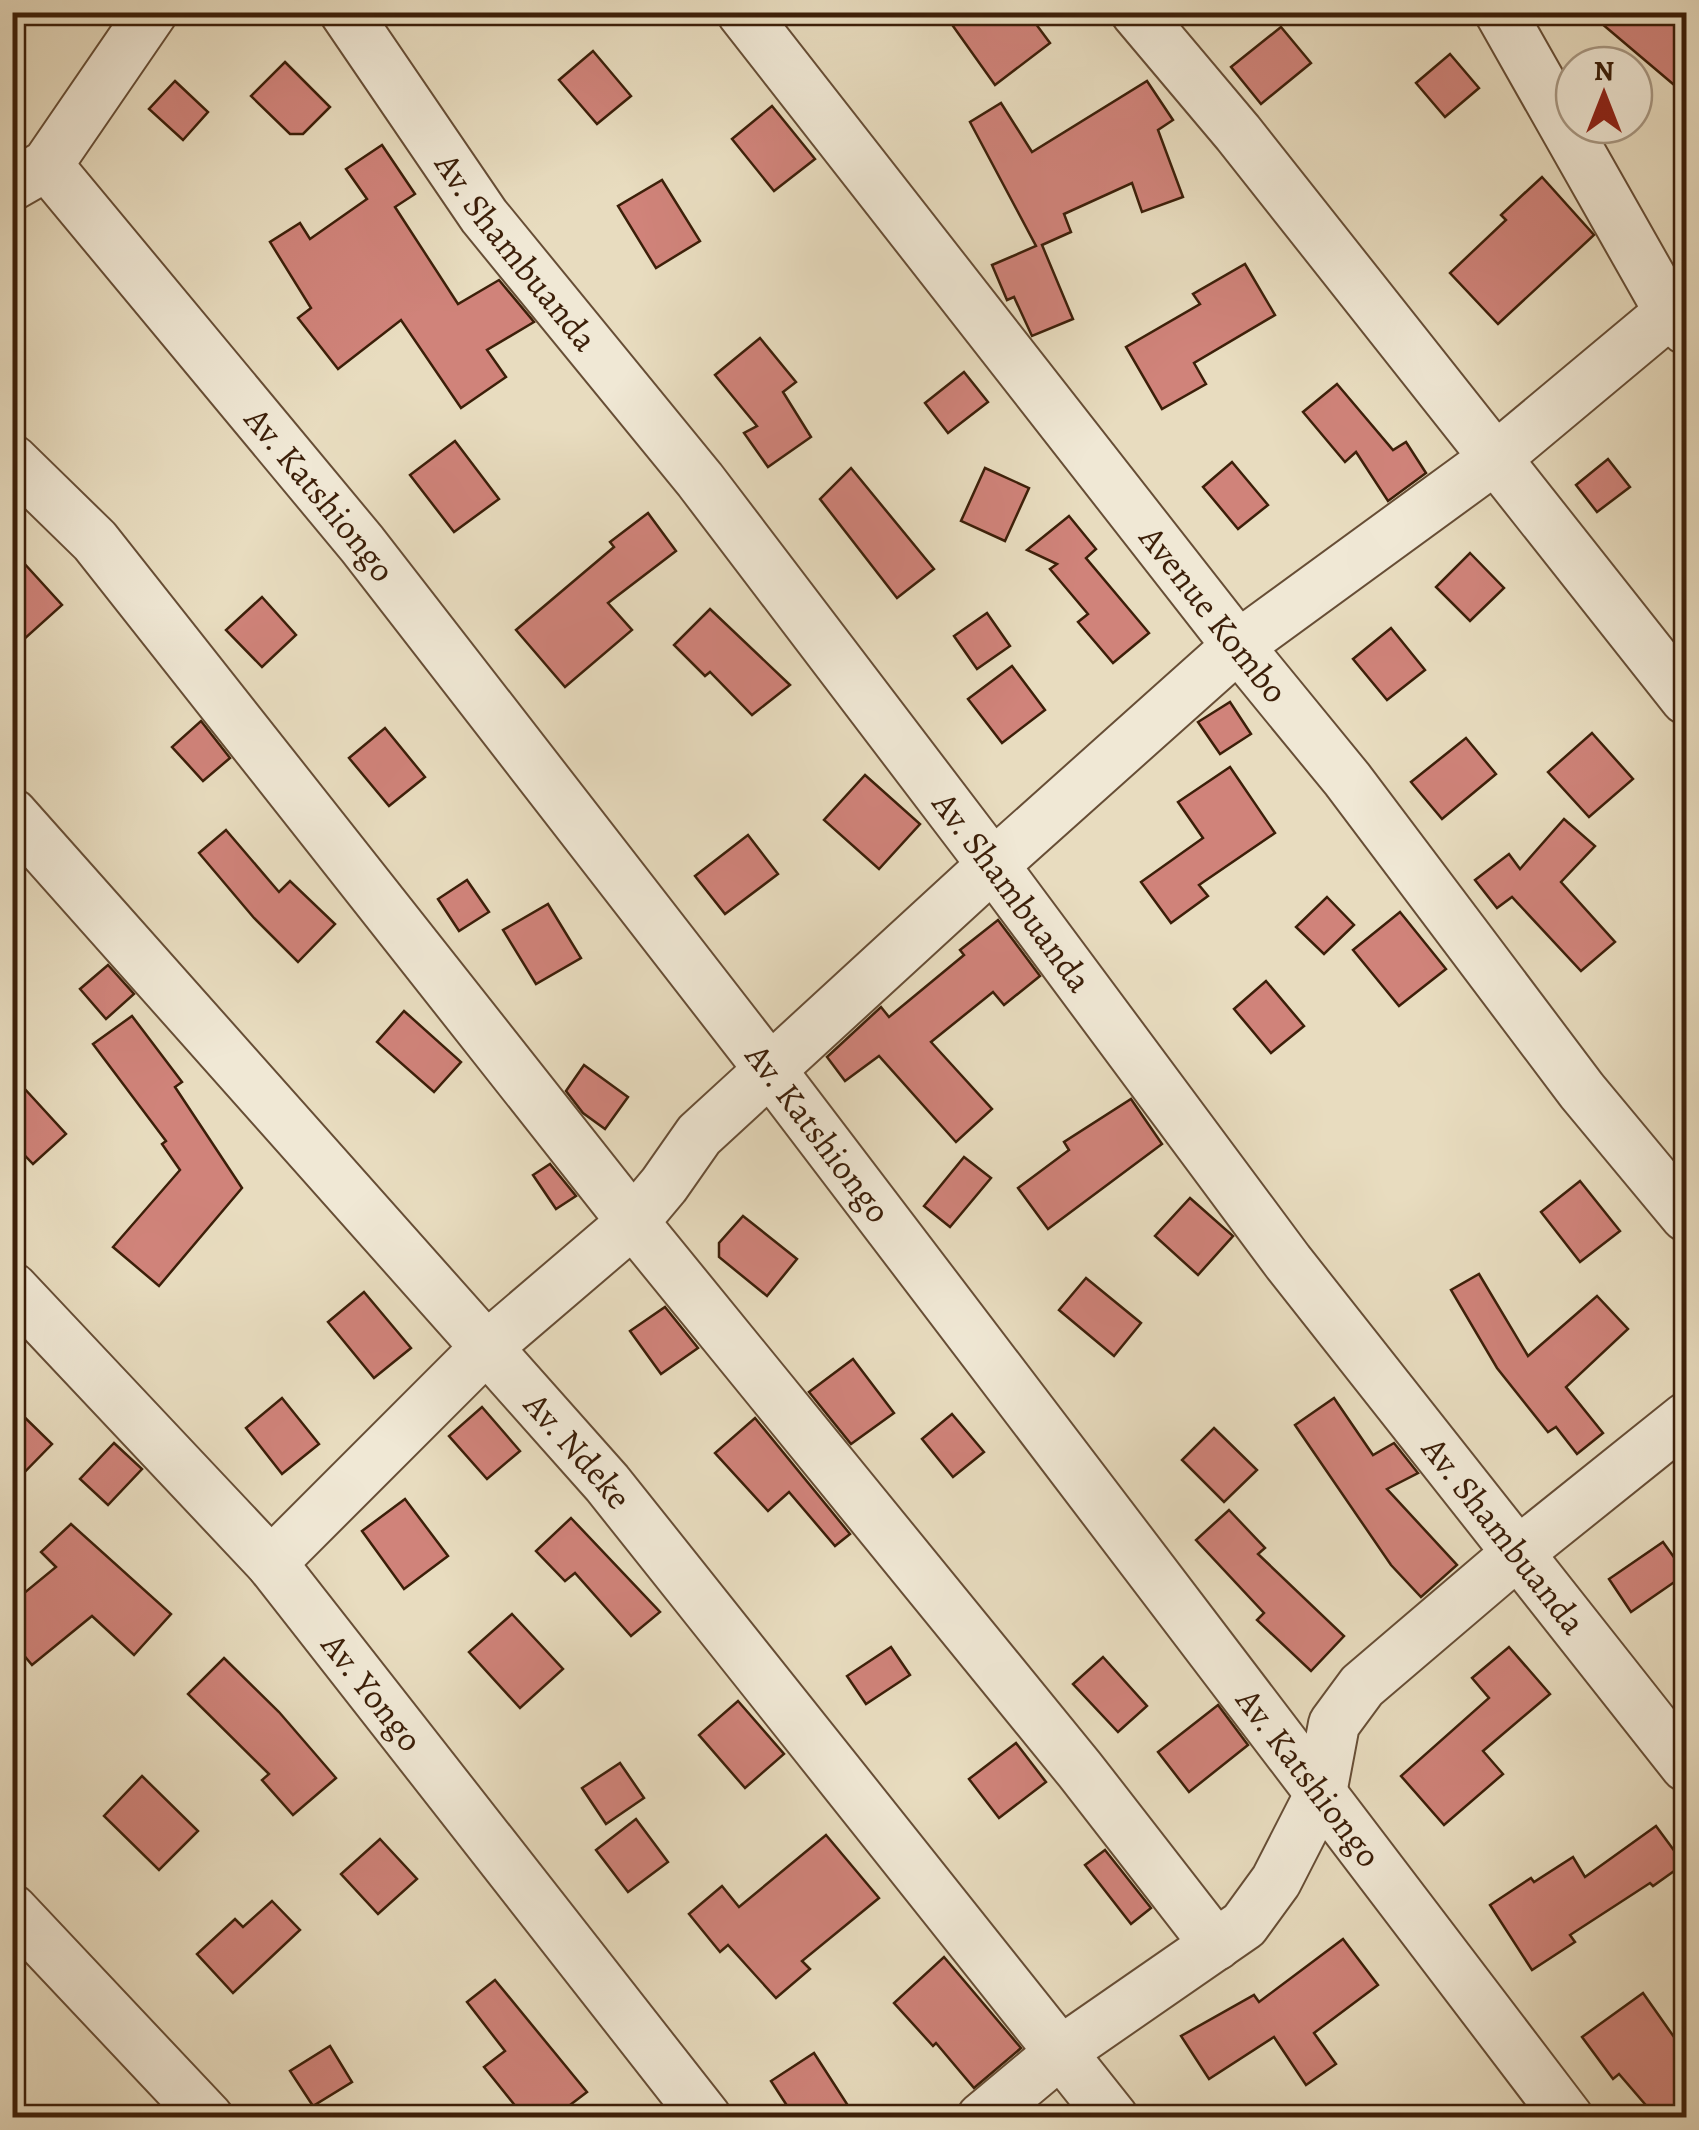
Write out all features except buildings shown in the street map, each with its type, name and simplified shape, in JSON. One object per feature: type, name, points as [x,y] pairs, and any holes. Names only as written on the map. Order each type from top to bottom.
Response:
[{"type":"street","points":[[30,175],[152,12]]},
{"type":"street","name":"Av. Shambuanda","points":[[344,12],[484,216],[700,480],[1288,1262],[1686,1766]]},
{"type":"street","name":"Avenue Kombo","points":[[742,12],[1238,646],[1347,779],[1582,1090],[1686,1216]]},
{"type":"street","points":[[1136,12],[1238,133],[1686,700]]},
{"type":"street","points":[[271,1564],[488,1346],[632,1222],[664,1186],[700,1135],[1238,646],[1497,457],[1681,313],[1500,12]]},
{"type":"street","name":"Av. Katshiongo","points":[[30,175],[362,544],[772,1071],[1568,2118]]},
{"type":"street","points":[[12,460],[96,541],[632,1222],[1068,1755],[1216,1945]]},
{"type":"street","name":"Av. Ndeke","points":[[12,814],[608,1483],[1112,2118]]},
{"type":"street","name":"Av. Yongo","points":[[12,1288],[271,1564],[706,2118]]},
{"type":"street","points":[[982,2118],[1062,2051],[1244,1925],[1276,1881],[1322,1794],[1334,1724],[1362,1686],[1519,1552],[1686,1418]]},
{"type":"street","points":[[12,1910],[208,2118]]}]
